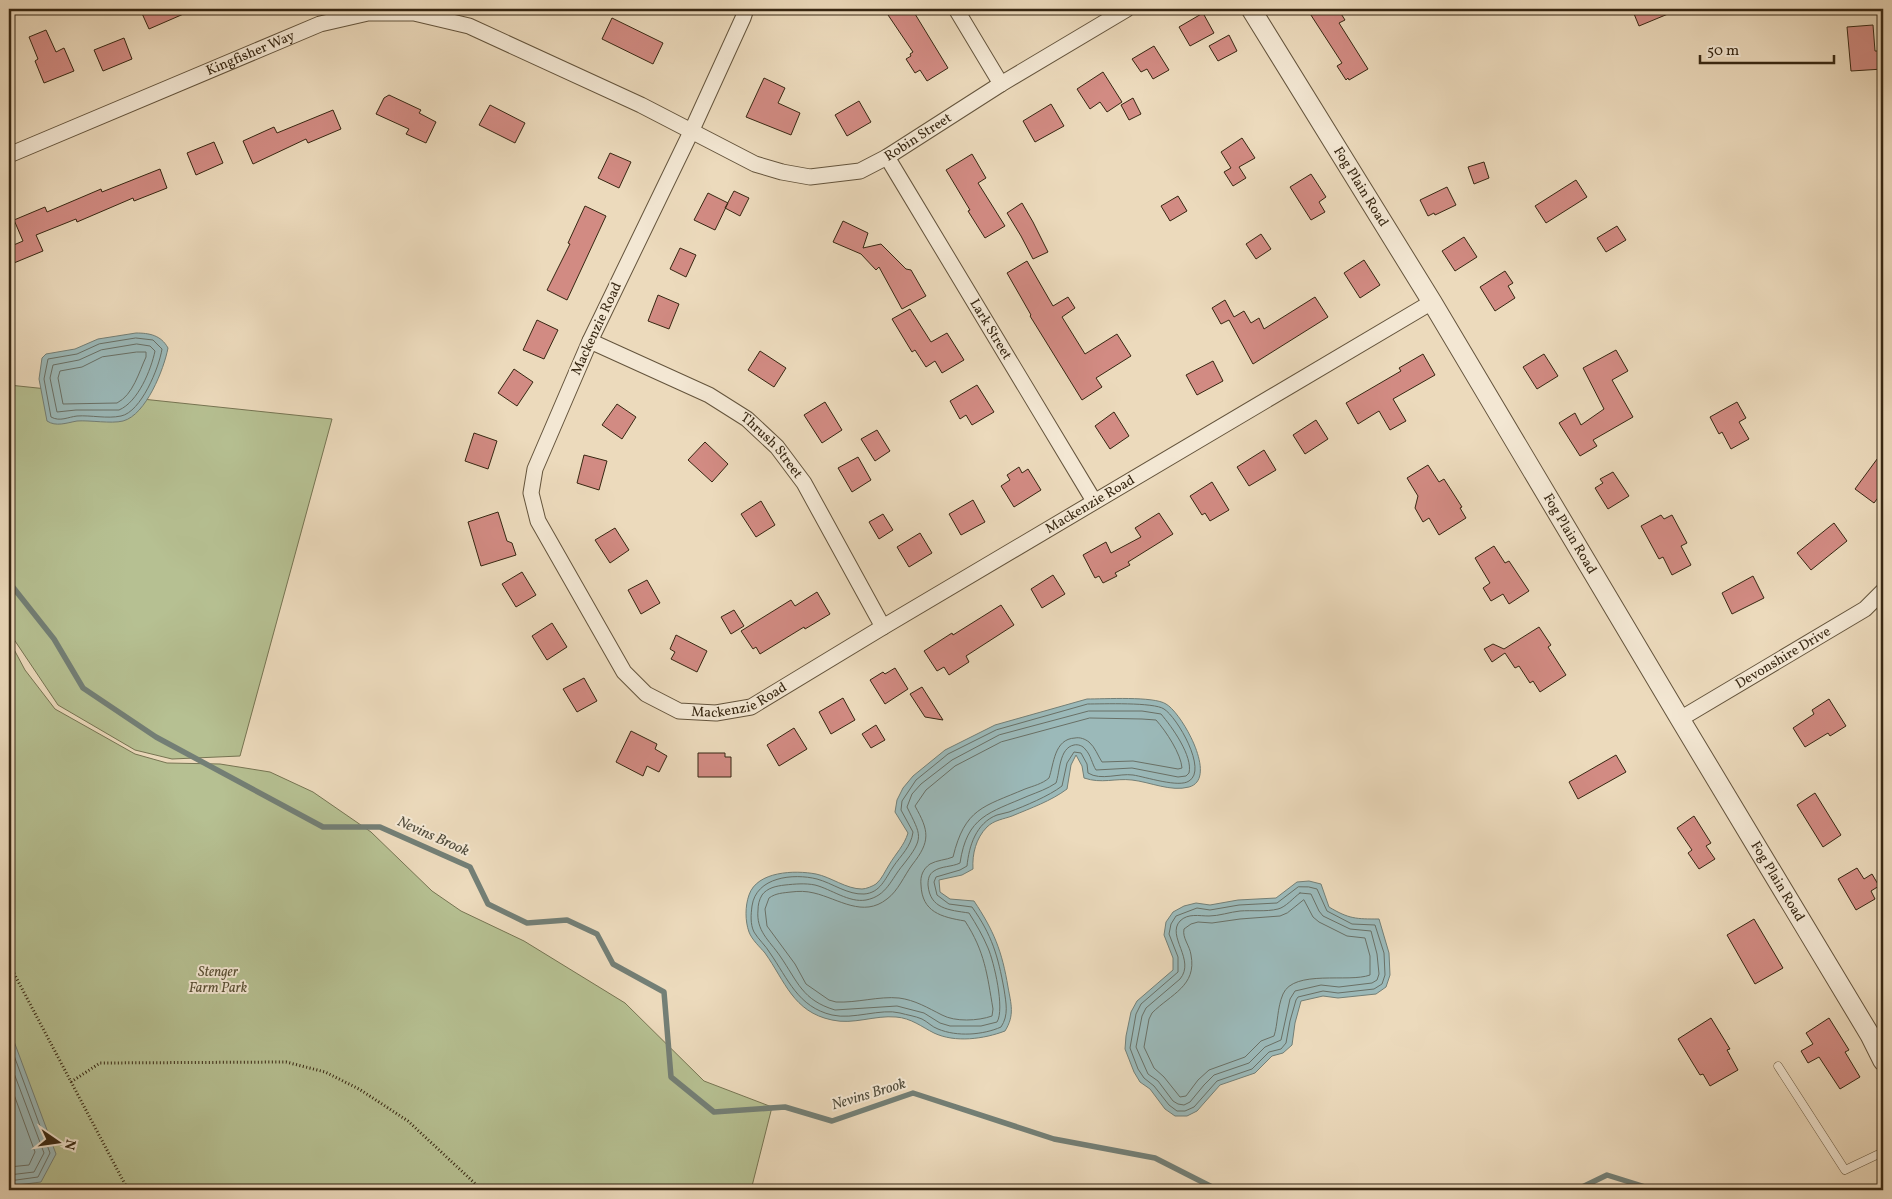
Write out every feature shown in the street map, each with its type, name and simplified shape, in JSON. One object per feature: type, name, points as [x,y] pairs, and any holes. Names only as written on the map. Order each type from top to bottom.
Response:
[{"type":"street","name":"Mackenzie Road","points":[[746,9],[691,132],[590,341],[535,469],[531,493],[538,521],[624,672],[646,694],[679,711],[716,713],[751,707],[882,627],[1432,302]]},
{"type":"street","points":[[956,9],[1001,84]]},
{"type":"street","name":"Robin Street","points":[[691,132],[755,164],[782,172],[810,177],[860,171],[886,157],[1001,84],[1128,9]]},
{"type":"street","name":"Fog Plain Road","points":[[1251,9],[1432,302],[1865,1027],[1883,1061]]},
{"type":"street","name":"Kingfisher Way","points":[[9,155],[320,24],[368,13],[414,13],[469,26],[640,105],[691,132]]},
{"type":"street","name":"Lark Street","points":[[886,157],[1094,501]]},
{"type":"street","name":"Thrush Street","points":[[590,341],[709,395],[747,419],[777,447],[804,483],[882,627]]},
{"type":"street","name":"Devonshire Drive","points":[[1680,719],[1865,609],[1883,591]]},
{"type":"lane","points":[[1778,1066],[1845,1170],[1883,1152]]},
{"type":"path","points":[[9,964],[128,1190]]},
{"type":"path","points":[[71,1082],[100,1063],[286,1062],[324,1072],[359,1089],[408,1122],[482,1190]]},
{"type":"green space","points":[[9,385],[332,419],[240,756],[172,759],[135,750],[58,705],[9,632]]},
{"type":"green space","name":"Stenger Farm Park","points":[[9,640],[25,670],[55,709],[135,754],[167,763],[220,764],[270,772],[313,792],[371,832],[432,891],[461,911],[524,941],[625,1003],[704,1081],[772,1107],[751,1190],[9,1190]]},
{"type":"water","points":[[136,333],[154,336],[162,340],[168,348],[163,367],[153,390],[139,410],[131,417],[118,422],[77,421],[58,424],[47,421],[39,379],[42,358],[46,354],[75,349],[98,339]]},
{"type":"water","points":[[1087,699],[1140,699],[1160,701],[1166,704],[1181,720],[1195,746],[1200,772],[1197,782],[1189,787],[1182,788],[1168,788],[1132,780],[1091,780],[1084,778],[1082,766],[1076,755],[1071,765],[1067,789],[1041,804],[990,825],[983,831],[977,841],[973,858],[973,869],[962,875],[939,880],[940,892],[950,899],[974,901],[992,932],[1006,974],[1011,1004],[1010,1020],[1005,1031],[979,1038],[951,1038],[934,1033],[901,1018],[832,1020],[819,1016],[799,1003],[749,932],[746,909],[753,887],[768,877],[798,872],[816,874],[856,888],[864,889],[875,885],[902,846],[908,833],[895,812],[897,800],[903,788],[913,776],[945,750],[995,725]]},
{"type":"water","points":[[1309,881],[1321,884],[1329,907],[1336,911],[1353,918],[1379,919],[1389,953],[1390,975],[1386,987],[1376,994],[1338,998],[1323,996],[1301,1001],[1292,1045],[1283,1053],[1272,1056],[1255,1073],[1220,1085],[1197,1111],[1187,1116],[1175,1116],[1165,1109],[1150,1089],[1140,1082],[1125,1049],[1131,1012],[1137,1001],[1173,970],[1173,958],[1164,935],[1166,922],[1173,912],[1184,906],[1196,903],[1210,905],[1238,900],[1276,898],[1297,882]]},
{"type":"water","points":[[9,1028],[56,1154],[41,1182],[9,1186]]},
{"type":"building","points":[[140,9],[195,9],[149,29]]},
{"type":"building","points":[[884,9],[912,9],[948,68],[927,81],[920,70],[915,73],[906,59],[913,52]]},
{"type":"building","points":[[1307,9],[1338,9],[1345,20],[1339,23],[1368,69],[1346,80],[1337,66],[1342,63]]},
{"type":"building","points":[[1632,9],[1680,9],[1639,26]]},
{"type":"building","points":[[1203,13],[1214,33],[1190,46],[1179,27]]},
{"type":"building","points":[[612,18],[663,43],[653,64],[602,39]]},
{"type":"building","points":[[1873,25],[1875,51],[1882,51],[1883,69],[1851,71],[1847,27]]},
{"type":"building","points":[[46,30],[56,52],[64,48],[74,71],[44,83],[35,61],[38,59],[29,37]]},
{"type":"building","points":[[1229,35],[1237,51],[1218,61],[1209,46]]},
{"type":"building","points":[[124,38],[132,59],[103,71],[94,50]]},
{"type":"building","points":[[1154,46],[1169,70],[1153,79],[1147,69],[1141,72],[1132,59]]},
{"type":"building","points":[[1103,72],[1122,102],[1107,112],[1100,102],[1090,109],[1077,89]]},
{"type":"building","points":[[764,78],[785,88],[778,103],[800,113],[791,135],[746,117]]},
{"type":"building","points":[[389,95],[421,110],[419,113],[436,122],[426,143],[406,134],[409,129],[376,114],[384,98]]},
{"type":"building","points":[[1133,98],[1141,114],[1129,120],[1121,105]]},
{"type":"building","points":[[859,101],[871,122],[847,136],[835,115]]},
{"type":"building","points":[[1051,104],[1064,126],[1035,142],[1023,121]]},
{"type":"building","points":[[490,105],[525,123],[515,143],[479,125]]},
{"type":"building","points":[[333,110],[341,129],[308,143],[306,139],[253,164],[243,141],[274,127],[277,133]]},
{"type":"building","points":[[1242,138],[1255,158],[1239,167],[1246,178],[1233,186],[1224,172],[1231,168],[1221,152]]},
{"type":"building","points":[[214,142],[223,163],[196,175],[187,153]]},
{"type":"building","points":[[610,153],[631,162],[619,188],[598,178]]},
{"type":"building","points":[[972,154],[986,178],[978,183],[1005,226],[985,238],[946,170]]},
{"type":"building","points":[[1484,162],[1489,178],[1474,184],[1468,167]]},
{"type":"building","points":[[160,169],[167,188],[134,201],[133,198],[77,222],[76,219],[36,235],[43,251],[9,265],[9,247],[23,241],[14,220],[45,207],[47,212],[101,189],[102,192]]},
{"type":"building","points":[[1311,174],[1326,197],[1319,202],[1325,212],[1311,220],[1290,187]]},
{"type":"building","points":[[1576,180],[1587,197],[1546,223],[1535,206]]},
{"type":"building","points":[[1447,187],[1456,205],[1435,215],[1434,213],[1428,216],[1420,200]]},
{"type":"building","points":[[734,191],[749,198],[740,216],[725,208]]},
{"type":"building","points":[[708,193],[728,203],[715,230],[694,220]]},
{"type":"building","points":[[1178,196],[1187,211],[1170,221],[1161,206]]},
{"type":"building","points":[[1022,203],[1048,252],[1033,259],[1007,213]]},
{"type":"building","points":[[585,206],[606,216],[567,300],[547,290],[570,244],[568,243]]},
{"type":"building","points":[[843,221],[868,233],[863,248],[881,244],[906,269],[911,270],[926,296],[902,309],[879,267],[876,270],[861,254],[833,242]]},
{"type":"building","points":[[1617,226],[1626,240],[1606,252],[1597,238]]},
{"type":"building","points":[[1261,234],[1271,249],[1256,259],[1246,244]]},
{"type":"building","points":[[1464,237],[1477,257],[1455,271],[1442,251]]},
{"type":"building","points":[[680,248],[696,255],[686,277],[670,269]]},
{"type":"building","points":[[1364,260],[1380,285],[1360,298],[1344,273]]},
{"type":"building","points":[[1027,261],[1053,306],[1068,297],[1075,308],[1062,317],[1085,354],[1117,334],[1131,356],[1096,378],[1102,387],[1082,400],[1030,316],[1007,273]]},
{"type":"building","points":[[1505,271],[1513,283],[1508,286],[1515,298],[1495,311],[1480,287]]},
{"type":"building","points":[[658,295],[679,304],[669,329],[648,321]]},
{"type":"building","points":[[1315,297],[1328,317],[1253,364],[1229,320],[1221,324],[1212,308],[1225,300],[1234,317],[1244,311],[1251,323],[1259,318],[1264,329]]},
{"type":"building","points":[[910,309],[931,342],[947,333],[964,360],[942,373],[935,361],[926,367],[915,350],[912,352],[892,319]]},
{"type":"building","points":[[537,320],[558,330],[544,359],[523,350]]},
{"type":"building","points":[[1616,350],[1628,371],[1612,380],[1633,417],[1593,440],[1597,446],[1580,456],[1559,423],[1575,413],[1581,425],[1604,409],[1583,368]]},
{"type":"building","points":[[760,351],[786,368],[774,387],[748,370]]},
{"type":"building","points":[[1423,354],[1435,375],[1393,399],[1406,421],[1390,430],[1379,411],[1358,424],[1346,403],[1401,371],[1399,368]]},
{"type":"building","points":[[1544,354],[1558,376],[1537,389],[1523,367]]},
{"type":"building","points":[[1213,361],[1223,381],[1197,395],[1186,375]]},
{"type":"building","points":[[514,369],[533,382],[517,406],[498,393]]},
{"type":"building","points":[[977,385],[994,412],[972,425],[966,415],[960,419],[950,401]]},
{"type":"building","points":[[825,402],[842,430],[822,443],[804,415]]},
{"type":"building","points":[[1737,402],[1746,418],[1739,422],[1749,439],[1731,449],[1722,432],[1719,434],[1710,417]]},
{"type":"building","points":[[617,404],[636,417],[622,439],[602,425]]},
{"type":"building","points":[[1114,412],[1129,436],[1110,449],[1095,426]]},
{"type":"building","points":[[1316,420],[1328,439],[1305,454],[1293,435]]},
{"type":"building","points":[[877,430],[890,451],[875,461],[861,439]]},
{"type":"building","points":[[474,433],[497,441],[488,469],[465,461]]},
{"type":"building","points":[[705,442],[728,464],[712,482],[688,460]]},
{"type":"building","points":[[1264,450],[1276,470],[1249,486],[1237,467]]},
{"type":"building","points":[[1883,451],[1883,491],[1874,503],[1855,489]]},
{"type":"building","points":[[584,455],[607,461],[599,490],[577,483]]},
{"type":"building","points":[[858,457],[871,480],[852,492],[838,468]]},
{"type":"building","points":[[1428,465],[1439,482],[1444,479],[1462,507],[1460,508],[1466,518],[1439,535],[1429,518],[1423,522],[1415,508],[1418,496],[1407,478]]},
{"type":"building","points":[[1019,467],[1022,473],[1028,469],[1041,490],[1014,507],[1001,486],[1010,480],[1007,475]]},
{"type":"building","points":[[1613,472],[1629,496],[1608,509],[1595,488],[1603,483],[1600,479]]},
{"type":"building","points":[[1212,482],[1229,510],[1210,521],[1205,513],[1202,515],[1190,496]]},
{"type":"building","points":[[973,500],[985,522],[961,535],[949,514]]},
{"type":"building","points":[[761,501],[775,525],[756,537],[741,514]]},
{"type":"building","points":[[498,512],[507,541],[512,543],[516,555],[481,566],[468,522]]},
{"type":"building","points":[[1159,513],[1173,534],[1128,562],[1130,565],[1115,573],[1117,576],[1103,583],[1099,576],[1095,578],[1083,555],[1106,542],[1111,553],[1141,537],[1135,528]]},
{"type":"building","points":[[883,514],[893,530],[879,539],[869,522]]},
{"type":"building","points":[[1661,515],[1664,519],[1672,515],[1687,543],[1681,546],[1691,565],[1672,575],[1663,557],[1659,559],[1641,526]]},
{"type":"building","points":[[1834,523],[1847,541],[1811,570],[1797,553]]},
{"type":"building","points":[[615,528],[629,550],[610,563],[595,540]]},
{"type":"building","points":[[920,533],[932,553],[909,567],[897,547]]},
{"type":"building","points":[[1494,546],[1505,563],[1509,561],[1529,591],[1509,604],[1503,594],[1491,601],[1483,588],[1490,583],[1475,558]]},
{"type":"building","points":[[522,572],[536,595],[516,607],[502,584]]},
{"type":"building","points":[[1053,575],[1065,594],[1042,608],[1031,589]]},
{"type":"building","points":[[1753,576],[1764,598],[1732,614],[1722,593]]},
{"type":"building","points":[[647,580],[660,603],[641,614],[628,590]]},
{"type":"building","points":[[817,592],[830,614],[805,629],[804,627],[760,654],[756,647],[753,649],[741,631],[791,600],[795,606]]},
{"type":"building","points":[[1001,605],[1014,625],[966,656],[969,662],[949,675],[944,667],[937,671],[924,651]]},
{"type":"building","points":[[734,610],[744,626],[731,634],[721,617]]},
{"type":"building","points":[[552,623],[567,647],[547,660],[532,636]]},
{"type":"building","points":[[1539,627],[1551,645],[1548,647],[1566,675],[1540,692],[1533,681],[1530,683],[1519,666],[1515,668],[1505,653],[1492,662],[1484,649],[1493,644],[1504,649]]},
{"type":"building","points":[[676,635],[707,651],[697,672],[671,659],[675,652],[670,649]]},
{"type":"building","points":[[895,668],[908,689],[885,704],[870,680],[883,672],[885,674]]},
{"type":"building","points":[[584,678],[597,701],[577,712],[563,689]]},
{"type":"building","points":[[922,687],[943,720],[925,717],[910,694]]},
{"type":"building","points":[[843,698],[855,720],[831,734],[819,712]]},
{"type":"building","points":[[1829,699],[1846,726],[1830,736],[1828,733],[1805,747],[1793,728],[1814,714],[1812,710]]},
{"type":"building","points":[[876,725],[885,740],[871,748],[862,734]]},
{"type":"building","points":[[794,728],[807,749],[779,766],[767,745]]},
{"type":"building","points":[[631,731],[657,744],[655,749],[667,756],[659,772],[647,766],[643,776],[616,762]]},
{"type":"building","points":[[698,753],[725,753],[725,757],[731,757],[731,777],[698,777]]},
{"type":"building","points":[[1616,755],[1626,772],[1578,799],[1569,782]]},
{"type":"building","points":[[1815,793],[1841,835],[1823,847],[1797,805]]},
{"type":"building","points":[[1694,816],[1711,843],[1706,846],[1715,859],[1699,869],[1688,853],[1692,850],[1677,828]]},
{"type":"building","points":[[1857,868],[1864,879],[1872,874],[1879,886],[1871,891],[1875,899],[1856,910],[1838,879]]},
{"type":"building","points":[[1754,919],[1783,968],[1755,984],[1727,935]]},
{"type":"building","points":[[1711,1018],[1730,1049],[1727,1050],[1738,1070],[1710,1086],[1703,1074],[1700,1075],[1678,1039]]},
{"type":"building","points":[[1829,1018],[1849,1050],[1845,1052],[1860,1077],[1840,1089],[1819,1057],[1808,1063],[1801,1051],[1813,1044],[1806,1033]]},
{"type":"waterway","name":"Nevins Brook","points":[[9,584],[54,639],[83,688],[156,737],[323,827],[380,827],[470,867],[488,904],[527,923],[567,920],[597,934],[613,964],[664,992],[671,1077],[714,1112],[785,1107],[832,1121],[913,1093],[1054,1139],[1155,1158],[1218,1190]]},
{"type":"waterway","name":"Nevins Brook","points":[[1576,1190],[1607,1175],[1655,1190]]}]
